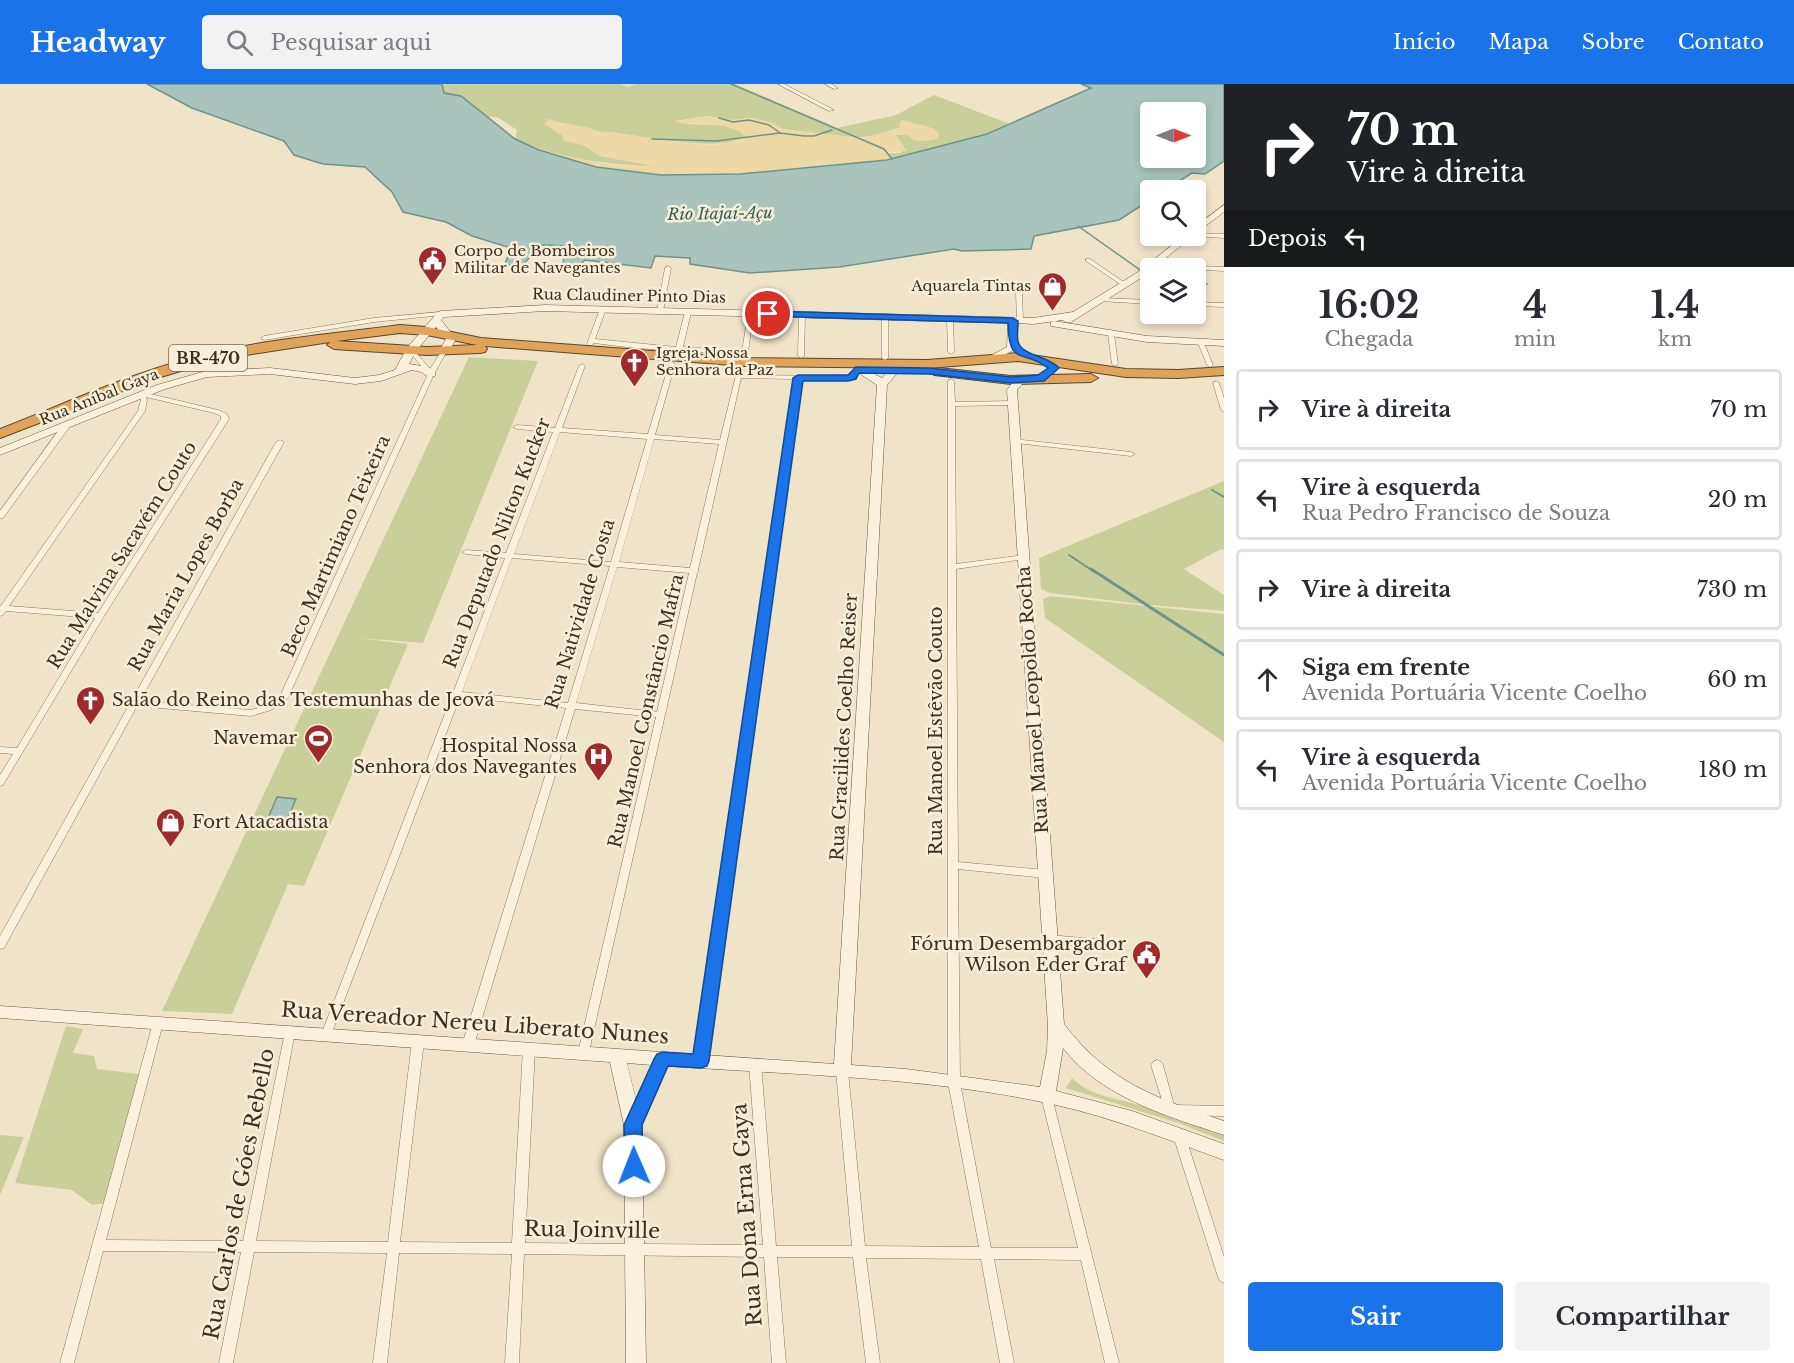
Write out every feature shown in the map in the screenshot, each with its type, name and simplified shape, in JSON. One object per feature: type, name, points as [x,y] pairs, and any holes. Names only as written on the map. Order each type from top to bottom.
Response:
[{"type":"highway","name":"BR-470","points":[[0,434],[148,376],[219,355],[435,322],[450,336],[513,345],[717,361],[899,368],[1024,379],[1098,378],[1220,383]]},
{"type":"highway","points":[[411,350],[433,339],[450,336]]},
{"type":"highway","name":"BR-470","points":[[0,441],[165,377],[226,360],[314,345],[444,351],[507,350],[672,364],[858,370],[947,364],[991,358],[1040,360],[1101,371],[1143,374],[1224,371]]},
{"type":"highway","points":[[988,377],[977,369],[981,361],[991,358]]},
{"type":"highway","points":[[1040,360],[1054,368],[1040,378]]},
{"type":"main road","points":[[1206,222],[1224,208]]},
{"type":"main road","points":[[1160,258],[1176,246]]},
{"type":"main road","points":[[1061,322],[1102,300],[1140,274]]},
{"type":"main road","name":"Rua Claudiner Pinto Dias","points":[[435,322],[517,308],[603,309],[1061,322],[1111,334],[1157,340],[1224,343]]},
{"type":"main road","points":[[991,358],[1010,351],[1016,321]]},
{"type":"main road","points":[[398,372],[406,362],[411,350],[435,322]]},
{"type":"main road","points":[[444,351],[451,342],[450,336]]},
{"type":"main road","points":[[1013,344],[1022,353],[1040,360]]},
{"type":"main road","name":"Rua Aníbal Gaya","points":[[0,452],[142,394],[195,377],[227,372],[270,371],[355,381],[376,379],[416,367],[431,374]]},
{"type":"main road","points":[[858,370],[876,378],[882,384],[899,368]]},
{"type":"main road","name":"Rua Manoel Leopoldo Rocha","points":[[1024,379],[1014,386],[1013,403],[1056,1026],[1055,1051],[1047,1096]]},
{"type":"main road","name":"Rua Gracilides Coelho Reiser","points":[[842,1071],[882,384]]},
{"type":"main road","name":"Rua Vereador Nereu Liberato Nunes","points":[[0,1012],[755,1064],[954,1082],[1047,1096],[1140,1121],[1224,1152]]},
{"type":"main road","points":[[1056,1026],[1071,1048],[1091,1068],[1136,1096],[1224,1128]]},
{"type":"main road","points":[[617,1056],[633,1125],[636,1363]]},
{"type":"main road","points":[[633,1125],[663,1059]]},
{"type":"street","points":[[780,84],[831,110]]},
{"type":"street","points":[[827,84],[836,88]]},
{"type":"street","points":[[1206,235],[1224,236]]},
{"type":"street","points":[[1088,260],[1125,285]]},
{"type":"street","points":[[660,311],[668,268]]},
{"type":"street","points":[[1206,268],[1224,269]]},
{"type":"street","points":[[1016,321],[1019,292]]},
{"type":"street","points":[[1102,300],[1140,302]]},
{"type":"street","points":[[1206,304],[1224,305]]},
{"type":"street","points":[[603,309],[590,343],[745,353],[751,314]]},
{"type":"street","points":[[680,349],[688,312]]},
{"type":"street","points":[[801,356],[802,315]]},
{"type":"street","name":"Rua Claudiner Pinto Dias","points":[[264,338],[337,327],[385,316],[435,322]]},
{"type":"street","points":[[885,317],[885,358]]},
{"type":"street","points":[[950,319],[951,352]]},
{"type":"street","points":[[1111,334],[1115,364]]},
{"type":"street","points":[[1201,343],[1210,365]]},
{"type":"street","points":[[411,350],[431,374]]},
{"type":"street","name":"Beco Martimiano Teixeira","points":[[134,702],[251,713],[278,703],[291,688],[431,374],[444,351]]},
{"type":"street","name":"Rua Natividade Costa","points":[[468,1045],[614,565],[672,364]]},
{"type":"street","name":"Rua Deputado Nilton Kucker","points":[[326,1035],[582,366]]},
{"type":"street","points":[[701,1061],[798,378],[848,378],[858,370]]},
{"type":"street","name":"Rua Manoel Constâncio Mafra","points":[[584,1053],[696,571],[738,376],[798,378]]},
{"type":"street","name":"Rua Manoel Estêvão Couto","points":[[951,381],[954,1082],[1007,1363]]},
{"type":"street","points":[[1220,383],[1224,410]]},
{"type":"street","points":[[2,610],[141,411],[144,400],[142,394]]},
{"type":"street","name":"Rua Malvina Sacavém Couto","points":[[0,783],[100,616],[225,419],[225,415],[216,411],[142,394]]},
{"type":"street","points":[[951,404],[1013,403]]},
{"type":"street","points":[[0,516],[67,425]]},
{"type":"street","points":[[517,427],[724,442]]},
{"type":"street","points":[[1016,441],[1131,454]]},
{"type":"street","name":"Rua Maria Lopes Borba","points":[[0,945],[280,442]]},
{"type":"street","points":[[466,552],[696,571]]},
{"type":"street","points":[[951,567],[1024,557]]},
{"type":"street","points":[[2,610],[100,616]]},
{"type":"street","points":[[456,694],[661,715]]},
{"type":"street","points":[[0,750],[19,751]]},
{"type":"street","points":[[953,865],[1045,874]]},
{"type":"street","points":[[1049,939],[1116,945]]},
{"type":"street","points":[[66,1363],[158,1023]]},
{"type":"street","name":"Rua Carlos de Góes Rebello","points":[[226,1363],[290,1032]]},
{"type":"street","points":[[380,1363],[418,1041]]},
{"type":"street","points":[[512,1363],[529,1049]]},
{"type":"street","name":"Rua Dona Erna Gaya","points":[[755,1064],[779,1363]]},
{"type":"street","points":[[1157,1065],[1170,1110],[1224,1111]]},
{"type":"street","points":[[842,1071],[859,1252],[873,1363]]},
{"type":"street","points":[[1047,1096],[1112,1363]]},
{"type":"street","points":[[1179,1135],[1224,1277]]},
{"type":"street","name":"Rua Joinville","points":[[98,1245],[1085,1254]]},
{"type":"green space","points":[[442,84],[621,84],[627,87],[636,84],[735,84],[837,128],[896,115],[934,95],[1010,124],[987,134],[892,159],[887,153],[901,153],[903,148],[896,135],[907,134],[932,140],[939,133],[929,127],[910,125],[873,136],[843,137],[782,129],[772,123],[752,118],[731,120],[707,116],[675,121],[721,125],[730,127],[745,136],[734,141],[700,143],[601,132],[549,119],[545,124],[562,135],[565,141],[583,145],[601,156],[657,165],[657,167],[639,166],[584,160],[549,152],[515,139],[517,130],[497,117],[485,117],[461,96],[444,93]]},
{"type":"green space","points":[[469,357],[538,361],[423,643],[359,638],[408,644],[304,886],[288,884],[232,1014],[162,1011]]},
{"type":"green space","points":[[1224,481],[1224,550],[1221,549],[1184,569],[1224,595],[1224,611],[1149,605],[1050,593],[1041,589],[1039,558]]},
{"type":"green space","points":[[1050,596],[1224,614],[1224,742],[1045,618],[1043,599]]},
{"type":"green space","points":[[66,1026],[83,1029],[73,1053],[94,1056],[97,1069],[139,1074],[106,1203],[92,1205],[72,1190],[15,1183]]},
{"type":"green space","points":[[1072,1078],[1086,1089],[1102,1095],[1224,1133],[1224,1141],[1178,1123],[1066,1088]]},
{"type":"green space","points":[[0,1135],[24,1137],[0,1195]]},
{"type":"sand","points":[[707,116],[731,120],[752,118],[772,123],[782,129],[865,138],[901,128],[899,124],[902,120],[932,128],[939,133],[938,139],[920,141],[905,135],[896,135],[907,151],[888,152],[892,159],[742,175],[632,173],[596,167],[539,150],[607,164],[657,167],[600,156],[583,145],[565,141],[562,135],[544,124],[549,119],[601,132],[693,144],[718,145],[744,138],[743,133],[725,126],[674,122]]},
{"type":"water","name":"Rio Itajaí-Açu","points":[[147,84],[442,84],[444,93],[461,96],[515,139],[539,150],[596,167],[661,175],[740,174],[887,160],[987,134],[1091,88],[1081,84],[1224,84],[1224,161],[1205,174],[1192,173],[1181,180],[1140,180],[1140,206],[1119,220],[1034,236],[1031,249],[962,251],[954,249],[839,267],[750,273],[690,264],[690,258],[655,256],[651,268],[585,260],[573,271],[562,271],[564,256],[556,249],[570,249],[569,246],[541,245],[521,267],[505,264],[511,248],[472,236],[446,222],[403,212],[392,192],[365,167],[323,164],[294,155],[284,141],[192,108]]},
{"type":"water","points":[[277,797],[296,799],[284,827],[265,825]]},
{"type":"waterway","points":[[731,84],[884,149],[892,159]]},
{"type":"waterway","points":[[719,118],[733,122],[749,120],[769,125],[780,133]]},
{"type":"waterway","points":[[780,133],[814,136],[832,130]]},
{"type":"waterway","points":[[652,139],[716,141],[780,133]]},
{"type":"waterway","points":[[1078,226],[1140,270]]},
{"type":"waterway","points":[[1212,490],[1224,497]]},
{"type":"waterway","points":[[1069,555],[1093,571]]},
{"type":"waterway","points":[[1091,569],[1224,655]]},
{"type":"place","name":"Corpo de Bombeiros Militar de Navegantes","points":[[433,286]]},
{"type":"place","name":"Aquarela Tintas","points":[[1052,312]]},
{"type":"place","name":"Igreja Nossa Senhora da Paz","points":[[635,388]]},
{"type":"place","name":"Salão do Reino das Testemunhas de Jeová","points":[[91,726]]},
{"type":"place","name":"Navemar","points":[[318,764]]},
{"type":"place","name":"Hospital Nossa Senhora dos Navegantes","points":[[598,782]]},
{"type":"place","name":"Fort Atacadista","points":[[171,848]]},
{"type":"place","name":"Fórum Desembargador Wilson Eder Graf","points":[[1147,980]]},
{"type":"route","points":[[634,1166],[633,1125],[663,1059],[701,1061],[798,378],[809,376],[848,378],[853,376],[856,370],[929,371],[1011,380],[1040,378],[1048,375],[1054,368],[1045,360],[1026,356],[1013,344],[1013,321],[768,314]]}]
